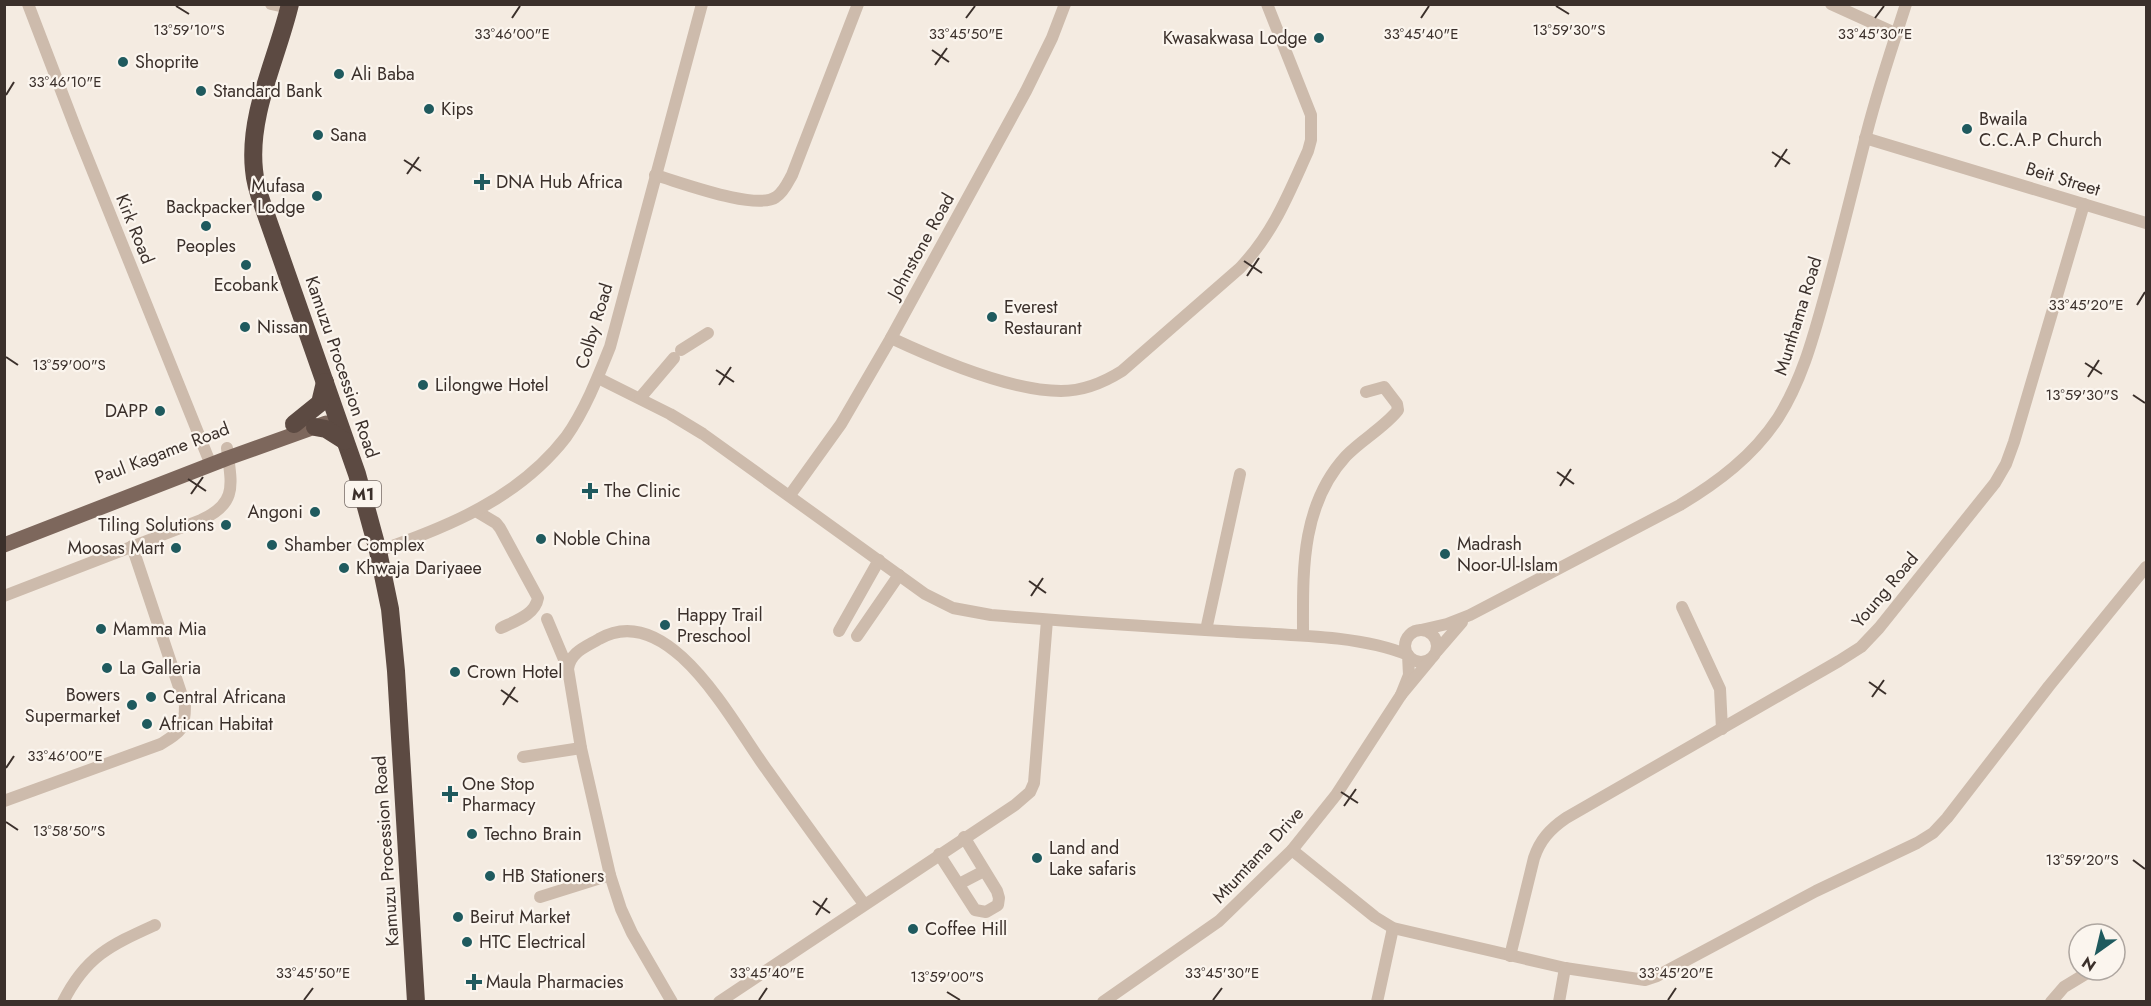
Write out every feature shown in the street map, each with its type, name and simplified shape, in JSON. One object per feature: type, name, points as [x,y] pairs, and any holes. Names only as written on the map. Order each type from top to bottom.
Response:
[{"type":"highway","name":"Kamuzu Procession Road","points":[[290,6],[254,133],[254,171],[262,206],[345,441],[365,501],[378,551],[393,631],[416,1002]]},
{"type":"highway","points":[[294,424],[320,403],[325,382]]},
{"type":"highway","points":[[315,427],[326,429],[345,441]]},
{"type":"main road","name":"Paul Kagame Road","points":[[4,534],[209,461],[294,424],[335,413]]},
{"type":"main road","points":[[228,453],[315,427],[335,413]]},
{"type":"main road","points":[[4,544],[209,461]]},
{"type":"street","name":"Kirk Road","points":[[28,4],[209,461]]},
{"type":"street","points":[[271,4],[290,6]]},
{"type":"street","points":[[655,175],[739,200],[765,201],[776,197],[785,188],[792,175],[858,4]]},
{"type":"street","name":"Johnstone Road","points":[[790,495],[841,424],[891,338],[1026,91],[1052,38],[1065,4]]},
{"type":"street","points":[[891,338],[989,377],[1040,389],[1062,391],[1085,388],[1122,371],[1240,268],[1257,250],[1269,232],[1311,140],[1311,116],[1267,4]]},
{"type":"street","points":[[1831,4],[1897,34]]},
{"type":"street","name":"Munthama Road","points":[[1470,615],[1680,506],[1713,485],[1737,465],[1766,435],[1789,400],[1806,362],[1847,216],[1865,138],[1906,4]]},
{"type":"street","name":"Colby Road","points":[[378,551],[449,524],[508,493],[554,450],[575,421],[598,378],[610,346],[700,5]]},
{"type":"street","name":"Beit Street","points":[[1865,138],[2146,223]]},
{"type":"street","name":"Young Road","points":[[1510,956],[1534,858],[1540,843],[1550,830],[1566,818],[1851,654],[1870,639],[1995,483],[2006,464],[2014,442],[2084,204]]},
{"type":"street","points":[[640,398],[677,354],[708,333]]},
{"type":"street","points":[[598,378],[640,398],[703,434],[925,594],[953,608],[991,615],[1047,620],[1303,635],[1389,648],[1420,662],[1433,655]]},
{"type":"street","points":[[1303,635],[1305,549],[1310,524],[1336,469],[1398,410],[1397,404],[1384,387],[1365,392]]},
{"type":"street","points":[[4,596],[219,511],[230,494],[228,453]]},
{"type":"street","points":[[1206,630],[1240,474]]},
{"type":"street","points":[[476,511],[500,528],[538,598],[536,607],[529,613],[501,628]]},
{"type":"street","points":[[4,801],[161,744],[179,733],[185,722],[185,705],[132,546]]},
{"type":"street","points":[[840,631],[879,560]]},
{"type":"street","points":[[1292,850],[1375,917],[1393,928],[1564,968],[1645,980],[1657,976],[1816,891],[1917,843],[1933,833],[2146,567]]},
{"type":"street","points":[[857,636],[899,575]]},
{"type":"street","points":[[1682,607],[1720,689],[1722,729]]},
{"type":"street","points":[[1366,644],[1389,642],[1470,615]]},
{"type":"street","points":[[1401,695],[1450,633],[1470,615]]},
{"type":"street","points":[[547,619],[568,669],[581,748],[610,875],[621,909],[632,933],[672,1002]]},
{"type":"street","points":[[719,1002],[1030,792],[1034,783],[1047,620]]},
{"type":"street","points":[[568,669],[576,653],[616,632],[627,630],[651,636],[674,652],[711,687],[759,759],[864,904]]},
{"type":"street","points":[[1401,695],[1409,675],[1405,644],[1415,632],[1427,631],[1436,639],[1433,655]]},
{"type":"street","name":"Mtumtama Drive","points":[[1103,1002],[1220,921],[1292,850],[1336,795],[1401,695]]},
{"type":"street","points":[[523,757],[581,748]]},
{"type":"street","points":[[939,854],[975,910],[981,913],[986,912],[998,905],[999,898],[964,837]]},
{"type":"street","points":[[959,884],[984,871]]},
{"type":"street","points":[[540,897],[610,875]]},
{"type":"street","points":[[63,1002],[72,985],[100,953],[155,925]]},
{"type":"street","points":[[1377,1002],[1393,928]]},
{"type":"street","points":[[1559,1002],[1564,968]]},
{"type":"street","points":[[2051,1002],[2064,987],[2072,982]]},
{"type":"place","name":"Kwasakwasa Lodge","points":[[1319,38]]},
{"type":"place","name":"Shoprite","points":[[123,62]]},
{"type":"place","name":"Ali Baba","points":[[339,74]]},
{"type":"place","name":"Standard Bank","points":[[201,91]]},
{"type":"place","name":"Kips","points":[[429,109]]},
{"type":"place","name":"Bwaila C.C.A.P Church","points":[[1967,129]]},
{"type":"place","name":"Sana","points":[[318,135]]},
{"type":"place","name":"DNA Hub Africa","points":[[482,182]]},
{"type":"place","name":"Mufasa Backpacker Lodge","points":[[317,196]]},
{"type":"place","name":"Peoples","points":[[206,226]]},
{"type":"place","name":"Ecobank","points":[[246,265]]},
{"type":"place","name":"Everest Restaurant","points":[[992,317]]},
{"type":"place","name":"Nissan","points":[[245,327]]},
{"type":"place","name":"Lilongwe Hotel","points":[[423,385]]},
{"type":"place","name":"DAPP","points":[[160,411]]},
{"type":"place","name":"The Clinic","points":[[590,491]]},
{"type":"place","name":"Angoni","points":[[315,512]]},
{"type":"place","name":"Tiling Solutions","points":[[226,525]]},
{"type":"place","name":"Noble China","points":[[541,539]]},
{"type":"place","name":"Shamber Complex","points":[[272,545]]},
{"type":"place","name":"Moosas Mart","points":[[176,548]]},
{"type":"place","name":"Madrash Noor-Ul-Islam","points":[[1445,554]]},
{"type":"place","name":"Khwaja Dariyaee","points":[[344,568]]},
{"type":"place","name":"Happy Trail Preschool","points":[[665,625]]},
{"type":"place","name":"Mamma Mia","points":[[101,629]]},
{"type":"place","name":"La Galleria","points":[[107,668]]},
{"type":"place","name":"Crown Hotel","points":[[455,672]]},
{"type":"place","name":"Central Africana","points":[[151,697]]},
{"type":"place","name":"Bowers Supermarket","points":[[132,705]]},
{"type":"place","name":"African Habitat","points":[[147,724]]},
{"type":"place","name":"One Stop Pharmacy","points":[[450,794]]},
{"type":"place","name":"Techno Brain","points":[[472,834]]},
{"type":"place","name":"Land and Lake safaris","points":[[1037,858]]},
{"type":"place","name":"HB Stationers","points":[[490,876]]},
{"type":"place","name":"Beirut Market","points":[[458,917]]},
{"type":"place","name":"Coffee Hill","points":[[913,929]]},
{"type":"place","name":"HTC Electrical","points":[[467,942]]},
{"type":"place","name":"Maula Pharmacies","points":[[474,982]]}]
